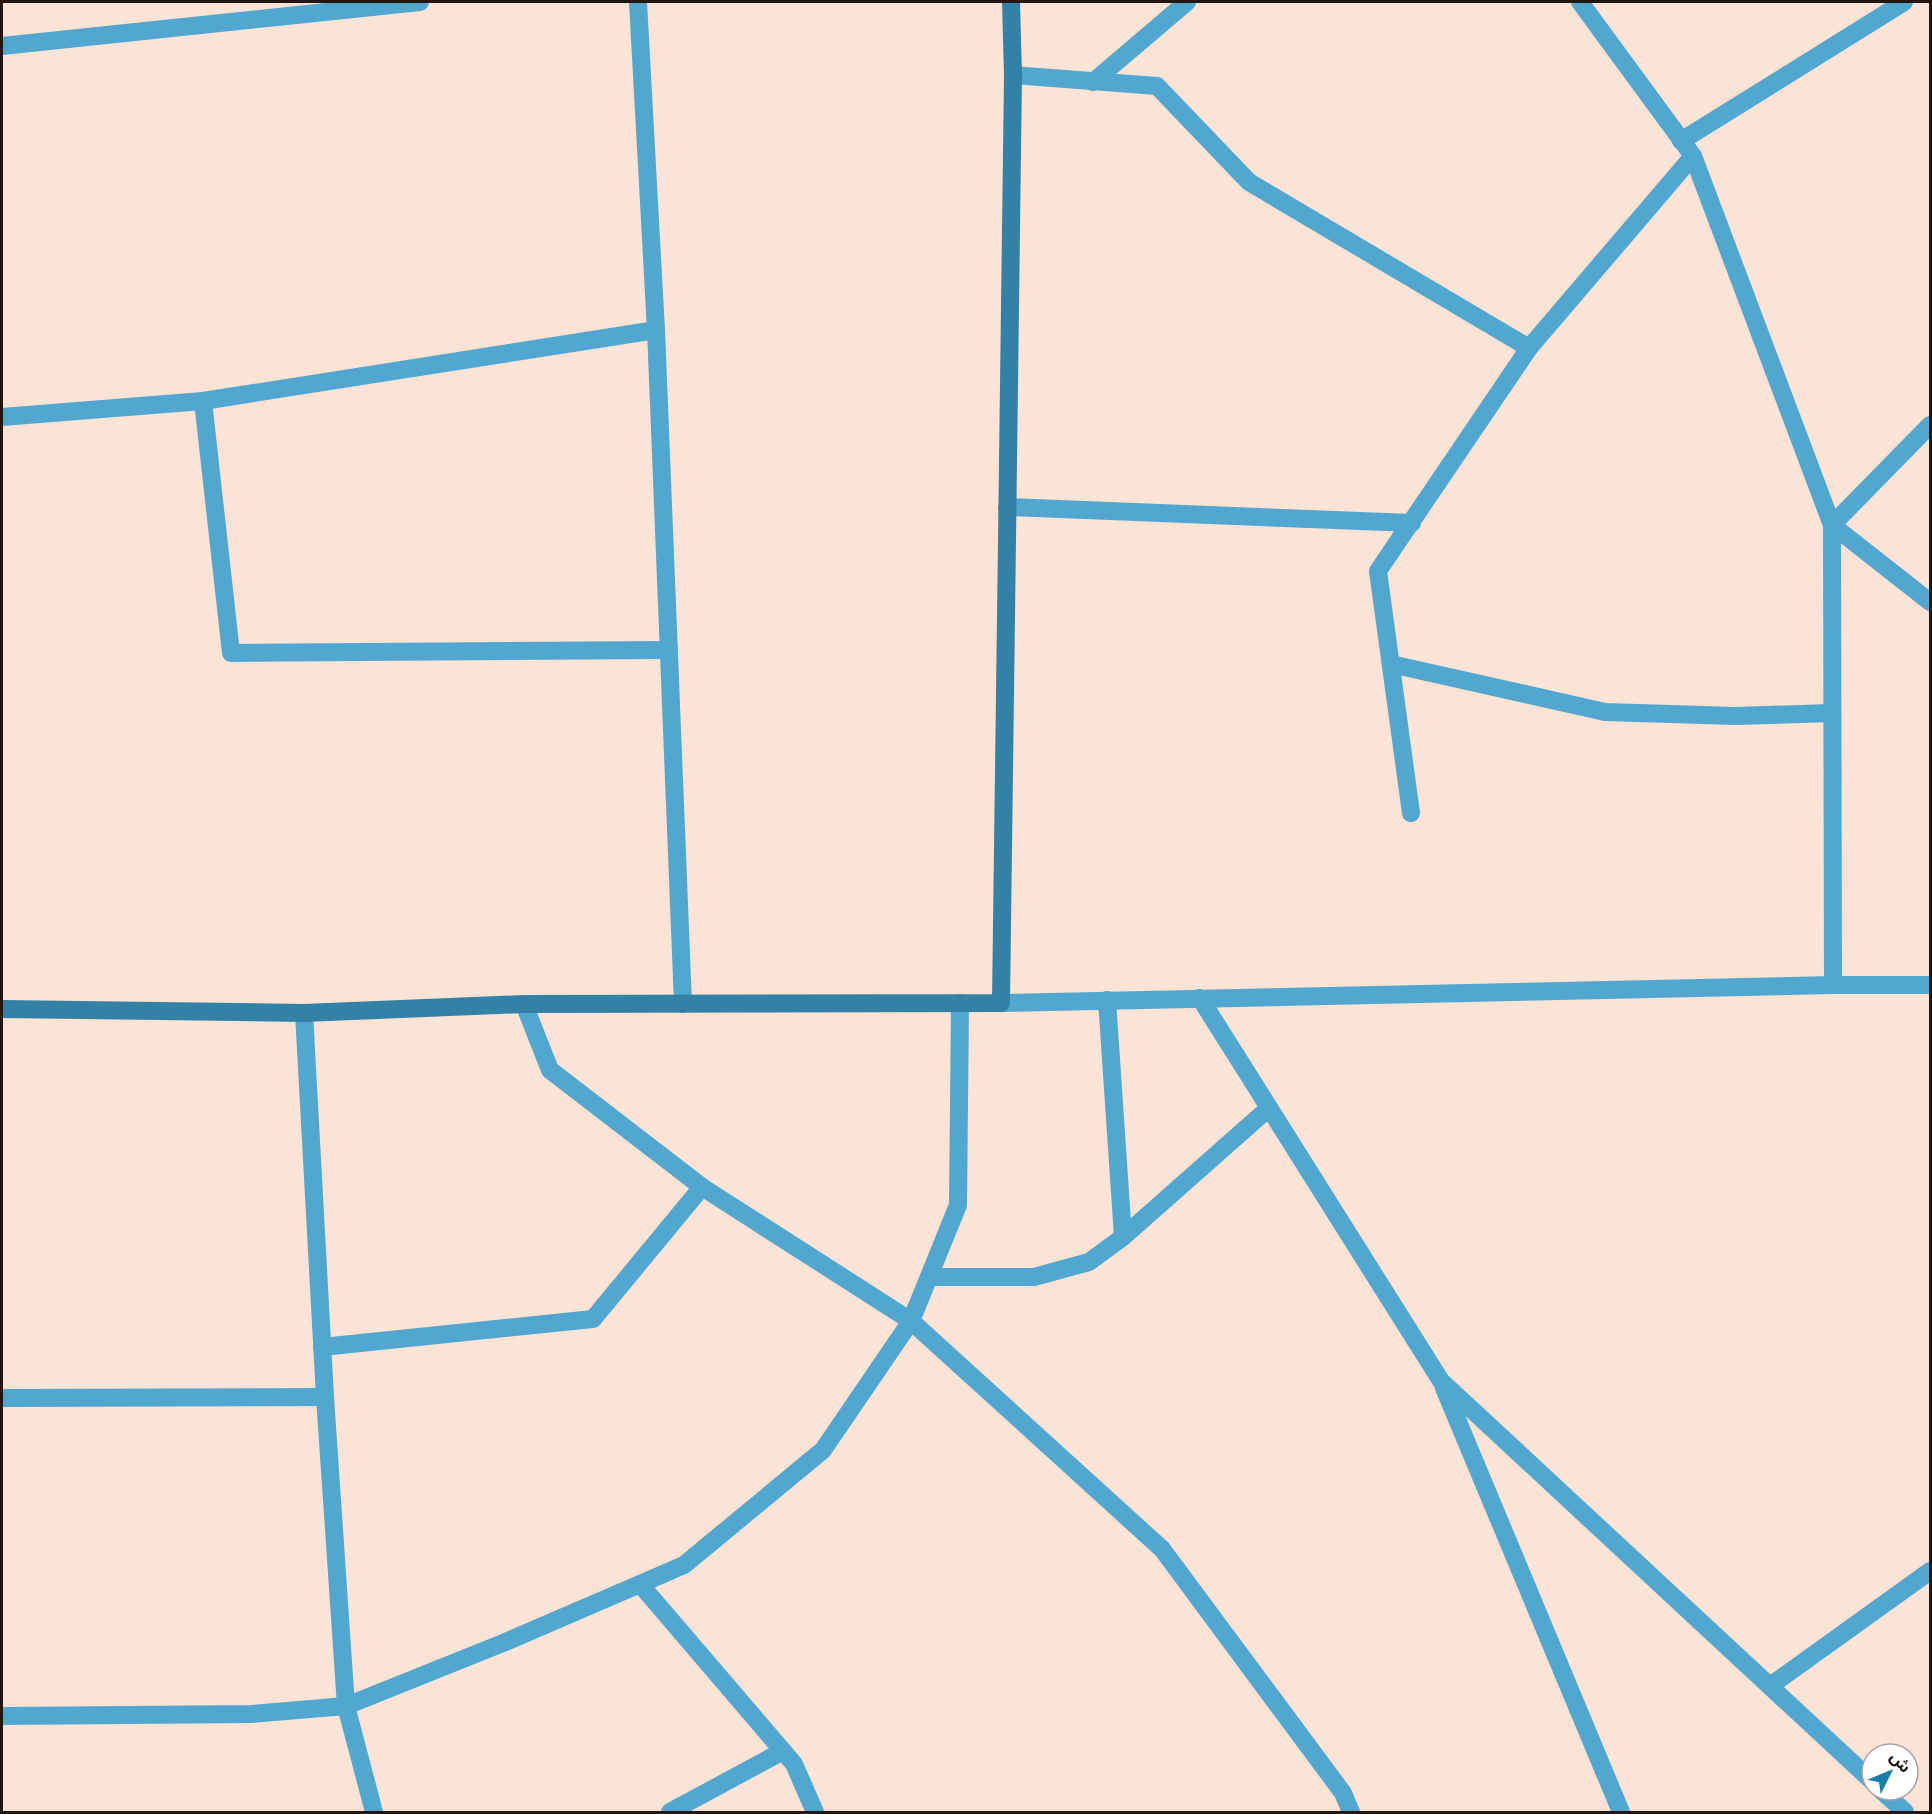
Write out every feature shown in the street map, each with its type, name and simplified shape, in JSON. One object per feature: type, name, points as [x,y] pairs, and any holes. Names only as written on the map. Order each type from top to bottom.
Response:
[{"type":"main road","points":[[2,1010],[304,1013],[524,1004],[1001,1003],[1013,75],[1011,2]]},
{"type":"street","points":[[2,46],[420,2]]},
{"type":"street","points":[[638,2],[656,330],[683,1004]]},
{"type":"street","points":[[1093,82],[1187,2]]},
{"type":"street","points":[[1580,2],[1693,156],[1832,525],[1833,984]]},
{"type":"street","points":[[1681,141],[1904,2]]},
{"type":"street","points":[[1013,75],[1157,86],[1249,182],[1529,348]]},
{"type":"street","points":[[1411,813],[1378,572],[1529,348],[1693,156]]},
{"type":"street","points":[[2,417],[203,401],[656,330]]},
{"type":"street","points":[[203,401],[231,653],[669,650]]},
{"type":"street","points":[[1832,525],[1930,425]]},
{"type":"street","points":[[1007,507],[1412,523]]},
{"type":"street","points":[[1832,525],[1930,602]]},
{"type":"street","points":[[1391,664],[1605,712],[1737,716],[1832,713]]},
{"type":"street","points":[[1001,1003],[1833,984],[1930,985]]},
{"type":"street","points":[[1200,998],[1441,1381],[1621,1812]]},
{"type":"street","points":[[1107,1000],[1123,1237]]},
{"type":"street","points":[[2,1716],[252,1714],[346,1706],[503,1643],[684,1565],[823,1450],[911,1320],[958,1205],[960,1003]]},
{"type":"street","points":[[524,1004],[550,1070],[702,1187],[911,1320],[1162,1549],[1343,1793],[1351,1812]]},
{"type":"street","points":[[304,1013],[325,1397],[346,1706],[374,1812]]},
{"type":"street","points":[[929,1277],[1034,1277],[1089,1262],[1123,1237],[1269,1108]]},
{"type":"street","points":[[322,1347],[593,1319],[702,1187]]},
{"type":"street","points":[[1441,1381],[1860,1770]]},
{"type":"street","points":[[2,1398],[325,1397]]},
{"type":"street","points":[[1770,1686],[1930,1571]]},
{"type":"street","points":[[640,1584],[794,1764],[815,1812]]},
{"type":"street","points":[[670,1812],[783,1751]]}]
